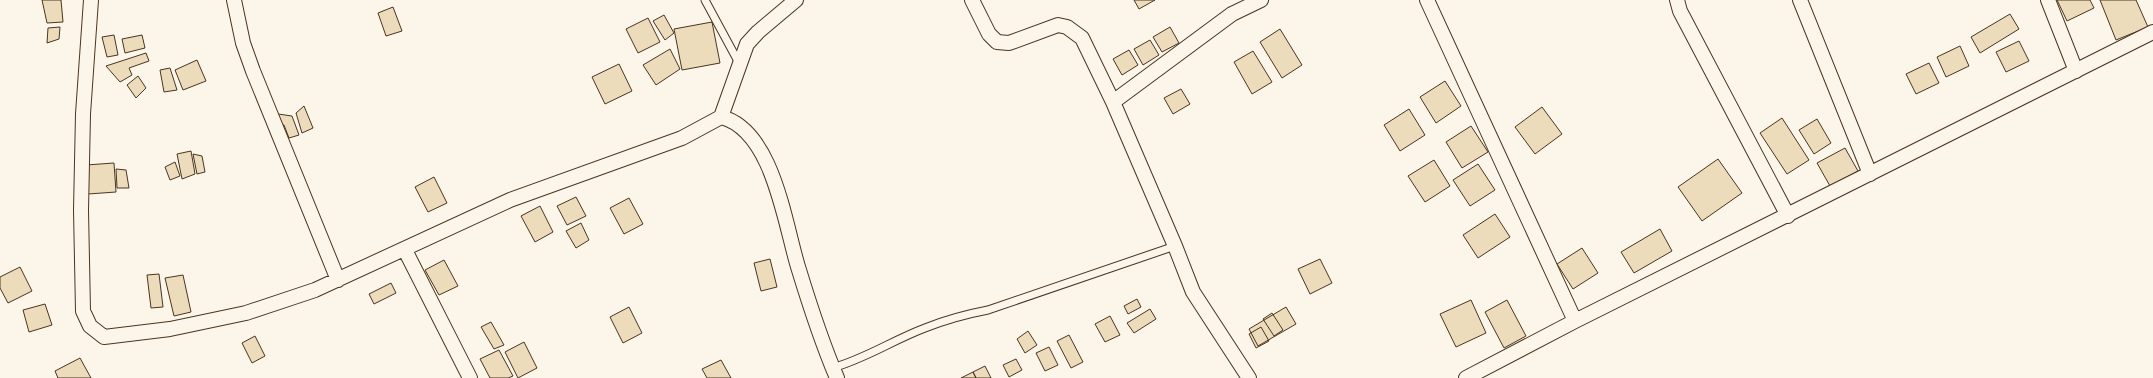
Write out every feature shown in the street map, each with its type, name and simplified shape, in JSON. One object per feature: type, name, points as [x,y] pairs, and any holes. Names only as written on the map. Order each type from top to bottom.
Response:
[{"type":"street","points":[[91,0],[83,114],[81,210],[83,312],[90,326],[104,337],[170,329],[246,313],[315,290],[510,200],[682,138],[721,117],[739,64],[748,44],[758,32],[796,0]]},
{"type":"street","points":[[234,0],[243,43],[253,71],[338,280]]},
{"type":"street","points":[[972,0],[989,34],[997,42],[1003,44],[1058,25],[1075,31],[1082,38],[1113,102],[1176,246],[1193,292],[1249,378]]},
{"type":"street","points":[[1113,102],[1232,14],[1261,0]]},
{"type":"street","points":[[1428,0],[1575,321]]},
{"type":"street","points":[[1677,0],[1680,11],[1788,216]]},
{"type":"street","points":[[1800,0],[1870,174]]},
{"type":"street","points":[[2048,0],[2076,71]]},
{"type":"street","points":[[1466,378],[1575,321],[2153,32]]},
{"type":"street","points":[[721,117],[736,124],[745,131],[766,161],[780,200],[810,306],[834,373]]},
{"type":"street","points":[[405,250],[470,378]]},
{"type":"lane","points":[[705,0],[739,64]]},
{"type":"lane","points":[[834,373],[924,328],[962,315],[988,310],[1176,246]]},
{"type":"building","points":[[42,0],[61,0],[63,22],[47,23]]},
{"type":"building","points":[[1134,0],[1155,0],[1139,9]]},
{"type":"building","points":[[2057,0],[2090,0],[2094,8],[2067,21]]},
{"type":"building","points":[[2100,0],[2136,0],[2148,27],[2116,40]]},
{"type":"building","points":[[393,7],[402,31],[386,36],[378,13]]},
{"type":"building","points":[[2010,14],[2019,29],[1980,53],[1971,37]]},
{"type":"building","points":[[664,15],[674,33],[665,40],[653,21]]},
{"type":"building","points":[[648,18],[660,42],[638,53],[626,29]]},
{"type":"building","points":[[712,22],[720,63],[682,70],[674,29]]},
{"type":"building","points":[[60,27],[59,39],[47,43],[48,28]]},
{"type":"building","points":[[1170,27],[1179,43],[1162,52],[1153,37]]},
{"type":"building","points":[[1280,29],[1302,65],[1282,78],[1260,42]]},
{"type":"building","points":[[114,35],[118,55],[107,57],[102,37]]},
{"type":"building","points":[[142,35],[145,48],[125,53],[122,39]]},
{"type":"building","points":[[1150,40],[1159,55],[1143,65],[1134,49]]},
{"type":"building","points":[[2019,41],[2029,61],[2006,72],[1996,52]]},
{"type":"building","points":[[1960,46],[1969,66],[1946,77],[1937,57]]},
{"type":"building","points":[[670,49],[680,69],[656,85],[643,65]]},
{"type":"building","points":[[1129,50],[1138,65],[1122,75],[1113,59]]},
{"type":"building","points":[[1253,51],[1272,82],[1252,94],[1234,62]]},
{"type":"building","points":[[146,53],[149,61],[129,68],[132,75],[120,82],[106,66]]},
{"type":"building","points":[[197,60],[206,81],[183,90],[175,70]]},
{"type":"building","points":[[1929,63],[1939,83],[1916,94],[1906,74]]},
{"type":"building","points":[[619,64],[632,91],[605,104],[592,77]]},
{"type":"building","points":[[170,68],[177,90],[164,92],[160,70]]},
{"type":"building","points":[[138,76],[146,88],[136,98],[127,85]]},
{"type":"building","points":[[1445,81],[1461,106],[1436,123],[1420,97]]},
{"type":"building","points":[[1181,89],[1190,104],[1173,114],[1164,98]]},
{"type":"building","points":[[304,106],[313,128],[302,133],[296,113]]},
{"type":"building","points":[[1542,107],[1562,134],[1535,154],[1515,127]]},
{"type":"building","points":[[1409,109],[1425,135],[1400,151],[1384,125]]},
{"type":"building","points":[[278,114],[292,116],[299,135],[289,138],[284,125],[277,126]]},
{"type":"building","points":[[1782,118],[1809,160],[1787,174],[1760,133]]},
{"type":"building","points":[[1817,119],[1831,143],[1814,154],[1799,130]]},
{"type":"building","points":[[1471,126],[1488,152],[1462,168],[1446,142]]},
{"type":"building","points":[[1845,148],[1858,171],[1830,186],[1817,163]]},
{"type":"building","points":[[191,151],[195,174],[182,179],[177,154]]},
{"type":"building","points":[[193,154],[202,156],[205,172],[197,174]]},
{"type":"building","points":[[1718,159],[1742,193],[1702,221],[1678,187]]},
{"type":"building","points":[[1434,160],[1450,186],[1425,202],[1408,176]]},
{"type":"building","points":[[175,162],[180,176],[170,180],[165,167]]},
{"type":"building","points":[[114,163],[116,192],[88,194],[86,165]]},
{"type":"building","points":[[1478,164],[1495,190],[1470,206],[1453,180]]},
{"type":"building","points":[[116,169],[126,170],[129,188],[117,188]]},
{"type":"building","points":[[434,177],[447,203],[428,212],[415,187]]},
{"type":"building","points":[[576,197],[586,216],[567,225],[557,206]]},
{"type":"building","points":[[629,198],[643,224],[624,234],[610,208]]},
{"type":"building","points":[[540,206],[553,232],[535,242],[521,216]]},
{"type":"building","points":[[1495,214],[1510,237],[1478,258],[1463,235]]},
{"type":"building","points":[[581,223],[589,240],[576,248],[566,231]]},
{"type":"building","points":[[1660,229],[1672,251],[1634,273],[1621,252]]},
{"type":"building","points":[[1582,248],[1598,273],[1573,289],[1557,264]]},
{"type":"building","points":[[770,259],[777,287],[761,291],[754,263]]},
{"type":"building","points":[[1320,259],[1332,283],[1310,294],[1298,269]]},
{"type":"building","points":[[444,260],[458,286],[439,295],[425,270]]},
{"type":"building","points":[[20,267],[32,291],[8,303],[0,288],[0,277]]},
{"type":"building","points":[[159,274],[163,307],[151,308],[147,275]]},
{"type":"building","points":[[183,275],[191,312],[174,316],[165,278]]},
{"type":"building","points":[[391,283],[396,293],[374,304],[369,294]]},
{"type":"building","points":[[1137,299],[1141,307],[1128,314],[1124,306]]},
{"type":"building","points":[[1471,300],[1486,333],[1456,347],[1440,314]]},
{"type":"building","points":[[1507,300],[1526,336],[1504,348],[1485,312]]},
{"type":"building","points":[[45,304],[52,325],[29,332],[23,310]]},
{"type":"building","points":[[629,307],[642,333],[623,343],[610,317]]},
{"type":"building","points":[[1286,307],[1296,324],[1258,346],[1249,329]]},
{"type":"building","points":[[1150,309],[1156,319],[1134,333],[1127,323]]},
{"type":"building","points":[[1272,313],[1283,330],[1274,336],[1263,319]]},
{"type":"building","points":[[1110,316],[1120,335],[1105,342],[1095,324]]},
{"type":"building","points":[[491,322],[504,345],[494,349],[481,327]]},
{"type":"building","points":[[1261,327],[1269,341],[1256,348],[1249,334]]},
{"type":"building","points":[[1028,331],[1037,345],[1025,353],[1017,339]]},
{"type":"building","points":[[1069,335],[1083,362],[1071,368],[1057,341]]},
{"type":"building","points":[[255,336],[265,356],[252,363],[242,343]]},
{"type":"building","points":[[524,342],[537,368],[518,378],[505,352]]},
{"type":"building","points":[[1049,347],[1058,365],[1045,371],[1036,353]]},
{"type":"building","points":[[499,350],[513,376],[508,378],[490,378],[480,359]]},
{"type":"building","points":[[80,358],[91,378],[58,378],[55,371]]},
{"type":"building","points":[[1016,359],[1022,370],[1009,377],[1003,365]]},
{"type":"building","points":[[721,360],[731,378],[707,378],[702,369]]},
{"type":"building","points":[[985,366],[991,378],[976,378],[973,372]]},
{"type":"building","points":[[973,372],[976,378],[961,378]]}]
